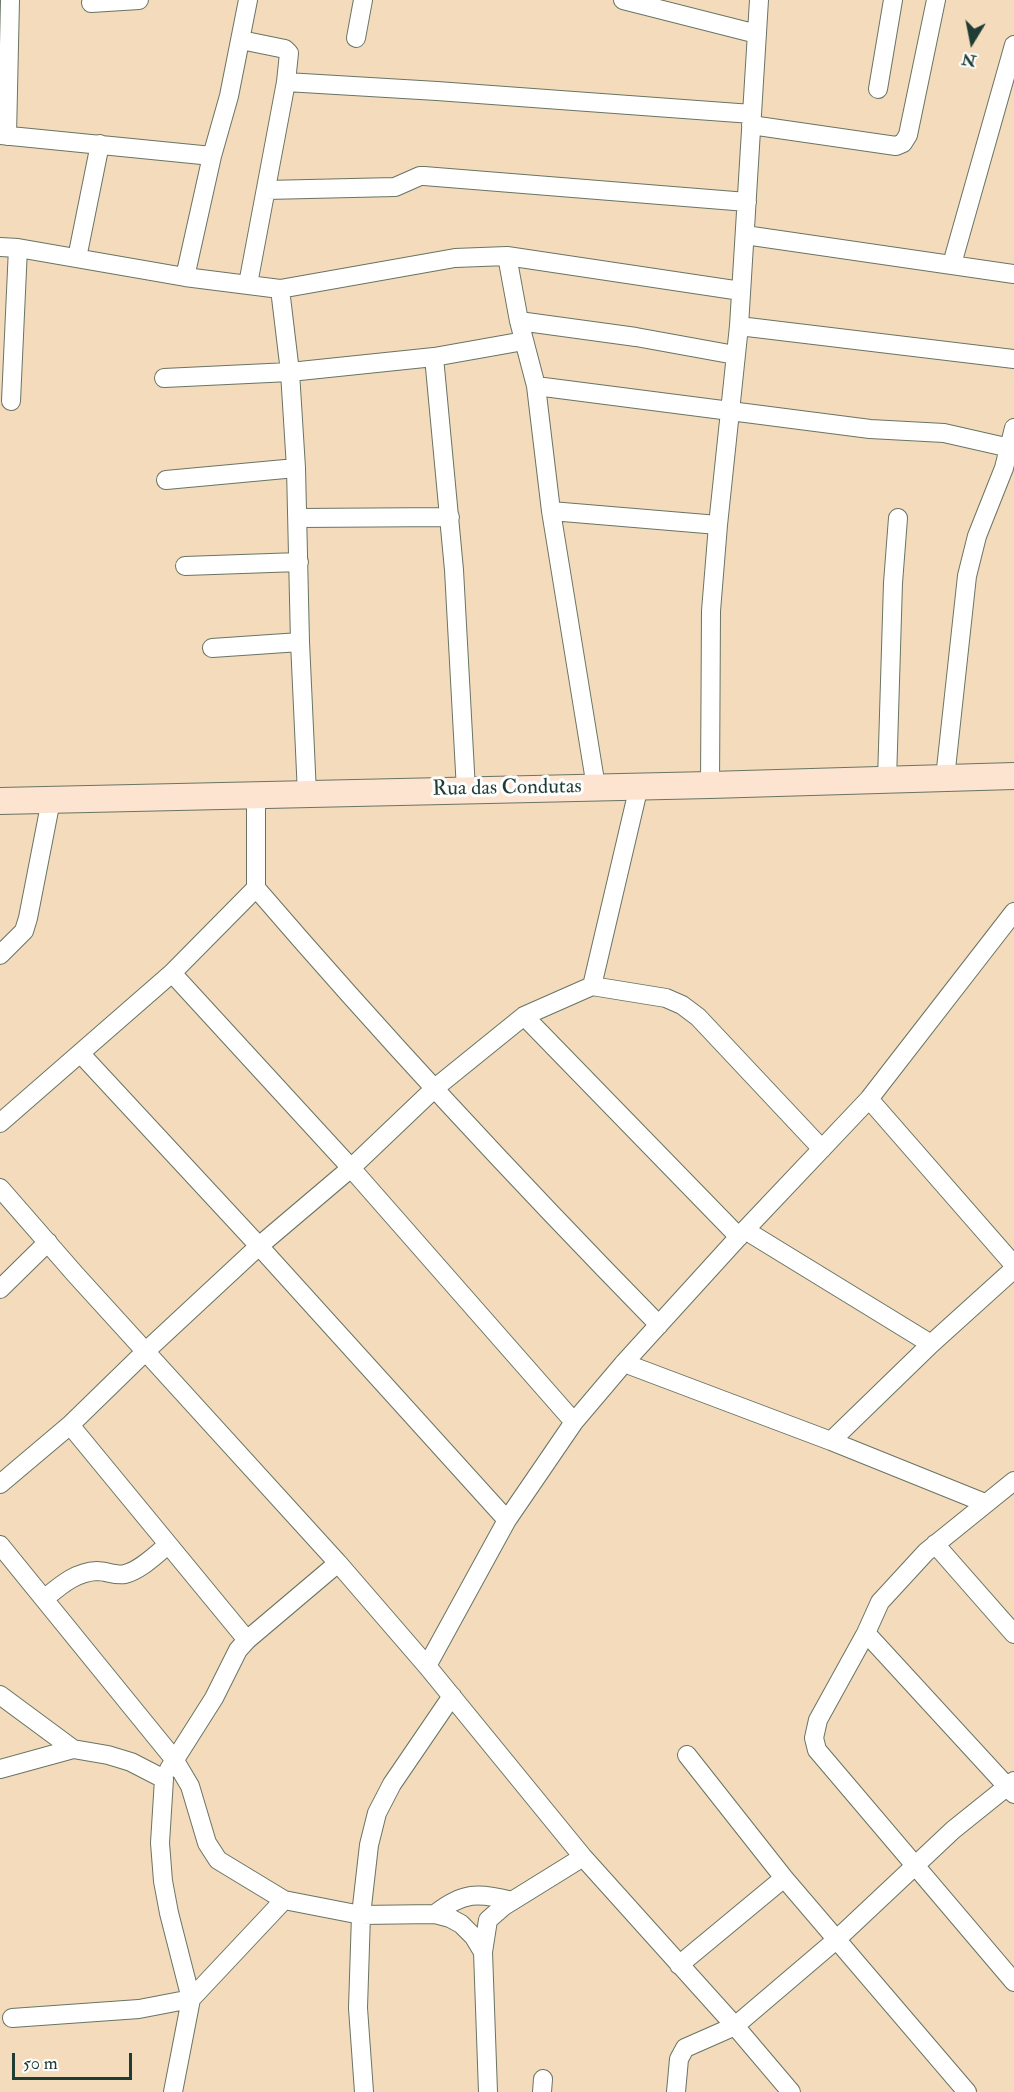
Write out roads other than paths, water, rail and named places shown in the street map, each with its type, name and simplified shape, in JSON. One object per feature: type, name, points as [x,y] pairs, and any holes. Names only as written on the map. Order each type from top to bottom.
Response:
[{"type":"street","points":[[10,0],[3,135],[212,156]]},
{"type":"street","points":[[91,3],[135,0]]},
{"type":"street","points":[[185,277],[212,156],[229,96],[248,0]]},
{"type":"street","points":[[356,38],[363,0]]},
{"type":"street","points":[[623,0],[758,34]]},
{"type":"street","points":[[710,785],[711,611],[739,326],[759,0]]},
{"type":"street","points":[[878,89],[893,0]]},
{"type":"street","points":[[286,82],[752,119],[896,146],[903,143],[908,135],[936,0]]},
{"type":"street","points":[[241,40],[285,49],[289,53],[286,82],[248,284]]},
{"type":"street","points":[[952,264],[1014,45]]},
{"type":"street","points":[[77,258],[100,144]]},
{"type":"street","points":[[266,190],[395,187],[424,176],[747,202]]},
{"type":"street","points":[[745,235],[1014,274]]},
{"type":"street","points":[[0,247],[18,248],[185,277],[280,289],[455,258],[507,256],[741,291]]},
{"type":"street","points":[[11,401],[18,248]]},
{"type":"street","points":[[507,256],[519,321],[536,386],[551,511],[596,788]]},
{"type":"street","points":[[280,289],[290,372],[296,468],[300,642],[307,794]]},
{"type":"street","points":[[519,321],[636,337],[735,355]]},
{"type":"street","points":[[739,326],[1014,359]]},
{"type":"street","points":[[164,378],[290,372],[434,357],[524,341]]},
{"type":"street","points":[[434,357],[450,517],[466,790]]},
{"type":"street","points":[[536,386],[870,429],[944,433],[1010,448]]},
{"type":"street","points":[[945,778],[967,576],[978,536],[1004,468],[1014,428]]},
{"type":"street","points":[[166,480],[296,468]]},
{"type":"street","points":[[551,511],[718,525]]},
{"type":"street","points":[[298,518],[450,517]]},
{"type":"street","points":[[887,780],[893,583],[898,518]]},
{"type":"street","points":[[185,566],[299,562]]},
{"type":"street","points":[[212,648],[300,642]]},
{"type":"street","name":"Rua das Condutas","points":[[0,801],[1014,776]]},
{"type":"street","points":[[592,986],[639,786]]},
{"type":"street","points":[[256,795],[256,888],[322,965],[435,1088],[658,1325]]},
{"type":"street","points":[[0,955],[24,931],[51,800]]},
{"type":"street","points":[[0,1123],[172,973],[256,888]]},
{"type":"street","points":[[427,1666],[507,1520],[574,1422],[658,1325],[869,1098],[1014,912]]},
{"type":"street","points":[[172,973],[351,1168],[574,1422]]},
{"type":"street","points":[[0,1484],[70,1425],[259,1246],[351,1168],[435,1088],[524,1016],[592,986],[666,998],[682,1005],[698,1017],[822,1149]]},
{"type":"street","points":[[524,1016],[742,1233],[931,1344]]},
{"type":"street","points":[[80,1053],[259,1246],[507,1520]]},
{"type":"street","points":[[831,1441],[1014,1267],[869,1098]]},
{"type":"street","points":[[0,1188],[338,1563],[427,1666],[583,1857],[735,2026],[791,2092]]},
{"type":"street","points":[[0,1289],[48,1242]]},
{"type":"street","points":[[624,1363],[831,1441],[985,1503]]},
{"type":"street","points":[[70,1425],[247,1640]]},
{"type":"street","points":[[1014,1481],[935,1544],[880,1602],[866,1633],[818,1720],[814,1738],[817,1750],[1014,1982]]},
{"type":"street","points":[[935,1544],[1014,1634]]},
{"type":"street","points":[[0,1545],[174,1759],[190,1786],[207,1843],[218,1860],[284,1900],[361,1915],[435,1914],[461,1924],[474,1937],[483,1952]]},
{"type":"street","points":[[44,1599],[79,1574],[97,1571],[124,1574],[136,1569],[168,1545]]},
{"type":"street","points":[[173,2092],[191,1999],[163,1881],[160,1842],[164,1779],[174,1759],[196,1729],[214,1698],[238,1650],[338,1563]]},
{"type":"street","points":[[676,2092],[679,2059],[685,2048],[735,2026],[836,1940],[954,1830],[1012,1787],[866,1633]]},
{"type":"street","points":[[0,1695],[73,1749]]},
{"type":"street","points":[[364,2092],[358,2008],[361,1915],[369,1845],[377,1813],[392,1784],[452,1696]]},
{"type":"street","points":[[0,1769],[73,1749],[108,1755],[131,1762],[164,1779]]},
{"type":"street","points":[[687,1755],[784,1878],[968,2092]]},
{"type":"street","points":[[488,2092],[483,1952],[488,1920],[492,1914],[583,1857]]},
{"type":"street","points":[[679,1965],[784,1878]]},
{"type":"street","points":[[435,1914],[449,1903],[475,1894],[488,1894],[512,1901]]},
{"type":"street","points":[[12,2018],[139,2009],[191,1999],[284,1900]]}]
